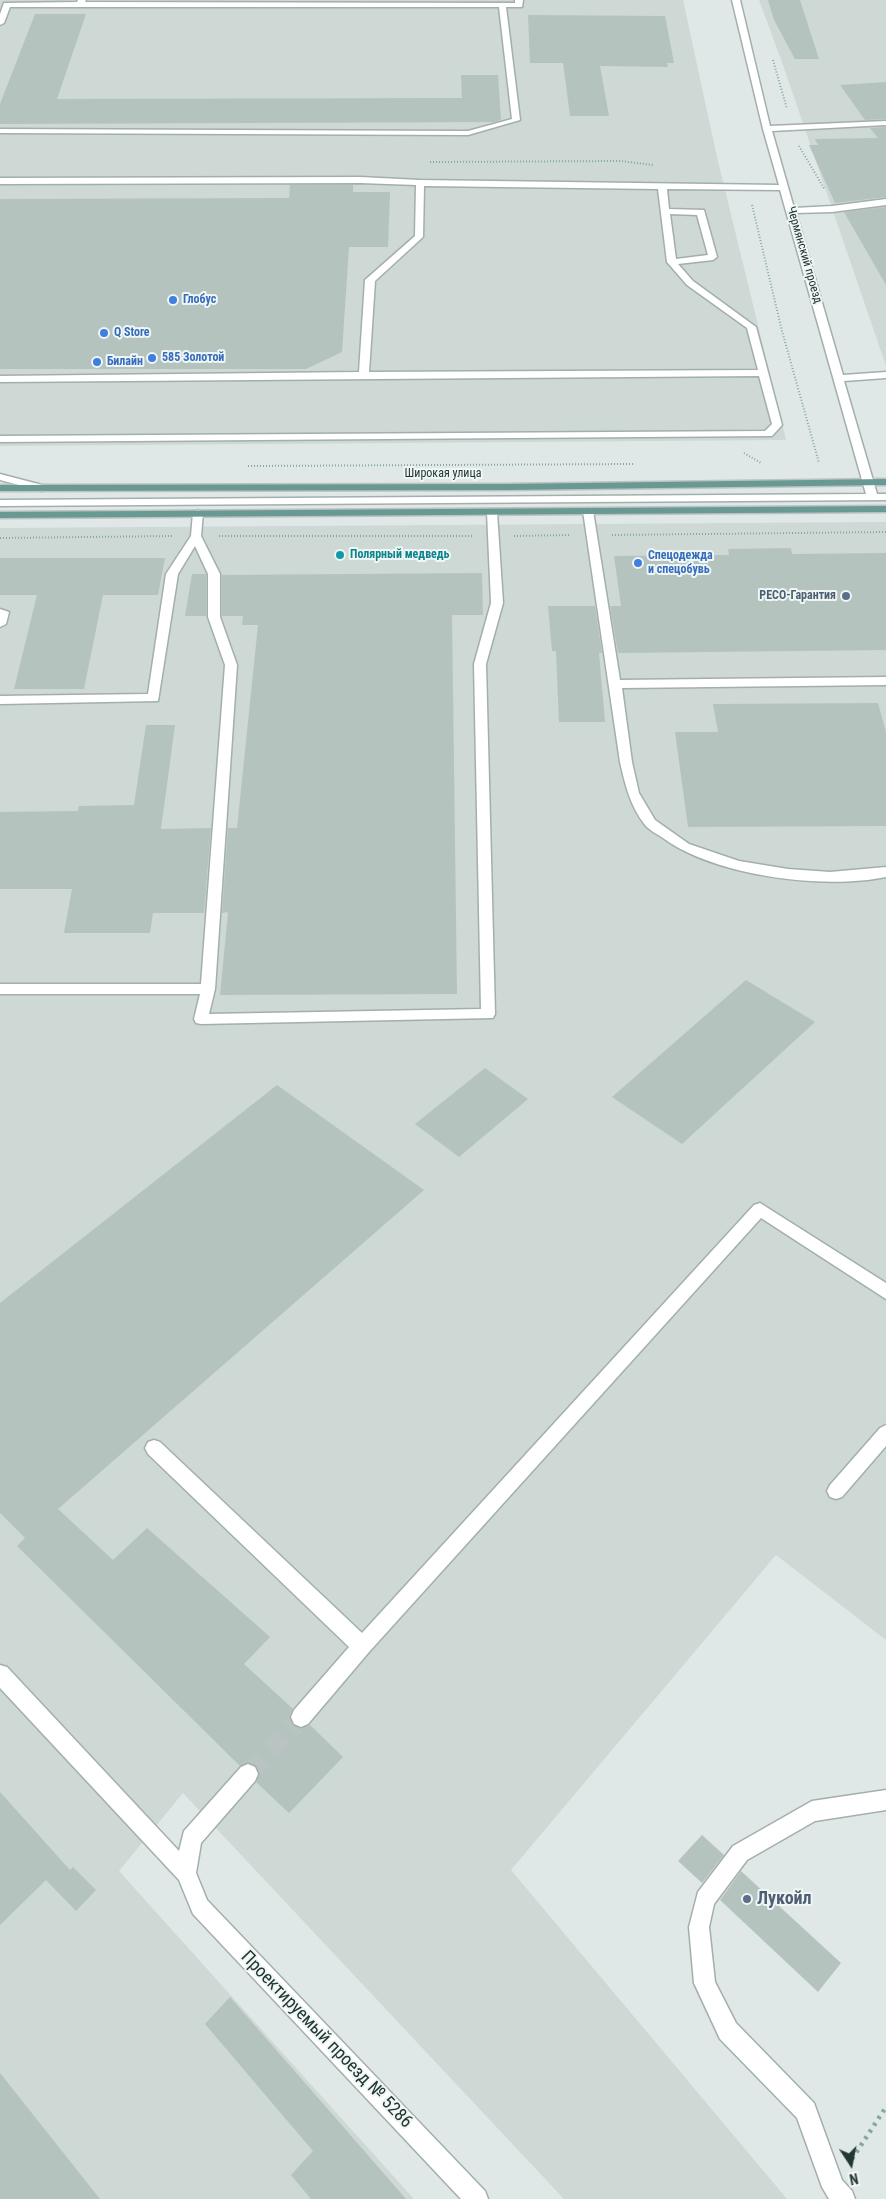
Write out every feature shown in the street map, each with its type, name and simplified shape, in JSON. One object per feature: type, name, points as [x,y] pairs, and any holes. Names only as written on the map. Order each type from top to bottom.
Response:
[{"type":"main road","name":"Широкая улица","points":[[0,488],[517,487],[886,482]]},
{"type":"main road","points":[[0,515],[881,509]]},
{"type":"street","points":[[0,23],[7,5],[81,2],[519,5],[518,0]]},
{"type":"street","name":"Чермянский проезд","points":[[736,0],[768,129],[791,211],[873,497],[881,509]]},
{"type":"street","points":[[0,131],[468,132],[516,120],[502,5]]},
{"type":"street","points":[[768,129],[886,123]]},
{"type":"street","points":[[0,181],[360,180],[420,183],[785,188]]},
{"type":"street","points":[[364,375],[370,280],[419,237],[420,183]]},
{"type":"street","points":[[0,439],[768,434],[777,425],[751,327],[690,283],[672,262],[662,186]]},
{"type":"street","points":[[791,211],[832,209],[886,202]]},
{"type":"street","points":[[664,211],[702,212],[713,257],[672,262]]},
{"type":"street","points":[[0,380],[364,375],[762,373]]},
{"type":"street","points":[[839,378],[886,375]]},
{"type":"street","points":[[0,446],[21,439]]},
{"type":"street","points":[[0,477],[42,488]]},
{"type":"street","name":"Широкая улица","points":[[0,503],[886,497]]},
{"type":"street","points":[[588,511],[626,762],[633,793],[650,823],[684,847],[737,865],[788,874],[830,877],[872,875],[886,872]]},
{"type":"street","points":[[196,536],[214,574],[214,617],[231,665],[208,989],[201,1019],[488,1014],[480,664],[496,610],[492,512]]},
{"type":"street","points":[[0,700],[154,698],[172,574],[196,536],[198,513]]},
{"type":"street","points":[[0,612],[3,612],[0,624]]},
{"type":"street","points":[[615,684],[886,681]]},
{"type":"street","points":[[0,989],[208,989]]},
{"type":"street","points":[[301,1717],[362,1646],[760,1209],[886,1292]]},
{"type":"street","points":[[836,1491],[886,1433]]},
{"type":"street","points":[[154,1448],[362,1646]]},
{"type":"street","points":[[0,1674],[186,1873]]},
{"type":"street","points":[[186,1873],[192,1838],[248,1774]]},
{"type":"street","points":[[838,2193],[806,2111],[728,2031],[705,1983],[699,1927],[705,1899],[740,1853],[812,1810],[886,1800]]},
{"type":"street","name":"Проектируемый проезд № 5286","points":[[186,1873],[200,1907],[477,2199]]},
{"type":"path","points":[[751,202],[782,331],[819,463]]},
{"type":"path","points":[[751,463],[761,463]]},
{"type":"path","points":[[809,463],[827,463]]},
{"type":"path","points":[[242,466],[643,464]]},
{"type":"path","points":[[0,538],[886,532]]},
{"type":"path","points":[[838,2193],[886,2107]]},
{"type":"shaded area","points":[[0,0],[683,0],[717,157],[786,440],[0,446]]},
{"type":"shaded area","points":[[759,0],[886,0],[886,366],[783,65]]},
{"type":"shaded area","points":[[886,522],[886,1640],[776,1555],[511,1870],[787,2199],[564,2199],[183,1793],[119,1871],[414,2199],[0,2199],[0,528]]},
{"type":"building","points":[[768,0],[800,0],[819,59],[795,59],[774,20]]},
{"type":"building","points":[[35,14],[86,14],[57,99],[462,98],[461,75],[498,75],[501,120],[494,122],[0,124],[0,104]]},
{"type":"building","points":[[528,15],[665,16],[674,63],[667,63],[668,67],[600,66],[609,116],[570,116],[563,63],[530,63]]},
{"type":"building","points":[[886,82],[886,119],[865,120],[840,85]]},
{"type":"building","points":[[886,127],[886,197],[835,203],[809,145],[818,145],[815,139],[878,138],[870,128]]},
{"type":"building","name":"Глобус","points":[[290,185],[353,185],[353,192],[390,192],[388,247],[349,247],[342,352],[306,369],[0,369],[0,199],[289,198]]},
{"type":"building","points":[[886,207],[886,285],[844,212]]},
{"type":"building","points":[[791,548],[792,554],[886,553],[886,650],[618,653],[610,606],[621,606],[614,556],[729,555],[728,549]]},
{"type":"building","points":[[0,558],[165,558],[158,595],[103,595],[84,689],[14,689],[37,595],[0,595]]},
{"type":"building","points":[[482,573],[483,615],[452,615],[457,994],[220,995],[228,912],[222,913],[228,828],[237,828],[258,625],[242,625],[243,616],[222,616],[222,575]]},
{"type":"building","points":[[192,574],[206,574],[206,616],[185,616]]},
{"type":"building","points":[[548,606],[595,606],[602,653],[599,653],[605,722],[559,722],[556,651],[552,651]]},
{"type":"building","points":[[878,703],[886,732],[886,826],[688,827],[675,732],[718,732],[713,704]]},
{"type":"building","points":[[146,725],[175,725],[161,829],[211,828],[204,913],[153,913],[150,933],[64,933],[72,889],[0,889],[0,812],[78,811],[79,806],[134,805]]},
{"type":"building","points":[[746,980],[815,1022],[682,1144],[612,1097]]},
{"type":"building","points":[[485,1068],[528,1099],[459,1157],[415,1124]]},
{"type":"building","points":[[277,1085],[424,1190],[58,1509],[113,1560],[147,1528],[270,1637],[244,1664],[293,1709],[289,1718],[293,1726],[302,1729],[310,1725],[343,1757],[289,1813],[256,1782],[260,1773],[256,1765],[247,1762],[240,1766],[17,1546],[25,1538],[0,1513],[0,1303]]},
{"type":"building","points":[[0,1792],[70,1870],[73,1867],[96,1890],[76,1911],[46,1880],[0,1925]]},
{"type":"building","points":[[702,1835],[724,1855],[702,1883],[678,1861]]},
{"type":"building","points":[[741,1871],[841,1963],[818,1992],[720,1900]]},
{"type":"building","points":[[230,1997],[406,2199],[311,2199],[291,2175],[313,2151],[205,2024]]},
{"type":"building","points":[[0,2073],[100,2199],[0,2199]]},
{"type":"tunnel","points":[[248,1774],[301,1717]]},
{"type":"place","name":"Глобус","points":[[173,300]]},
{"type":"place","name":"Q Store","points":[[104,333]]},
{"type":"place","name":"585 Золотой","points":[[152,358]]},
{"type":"place","name":"Билайн","points":[[97,362]]},
{"type":"place","name":"Полярный медведь","points":[[340,555]]},
{"type":"place","name":"Спецодежда и спецобувь","points":[[638,563]]},
{"type":"place","name":"РЕСО-Гарантия","points":[[846,596]]},
{"type":"place","name":"Лукойл","points":[[747,1899]]}]
